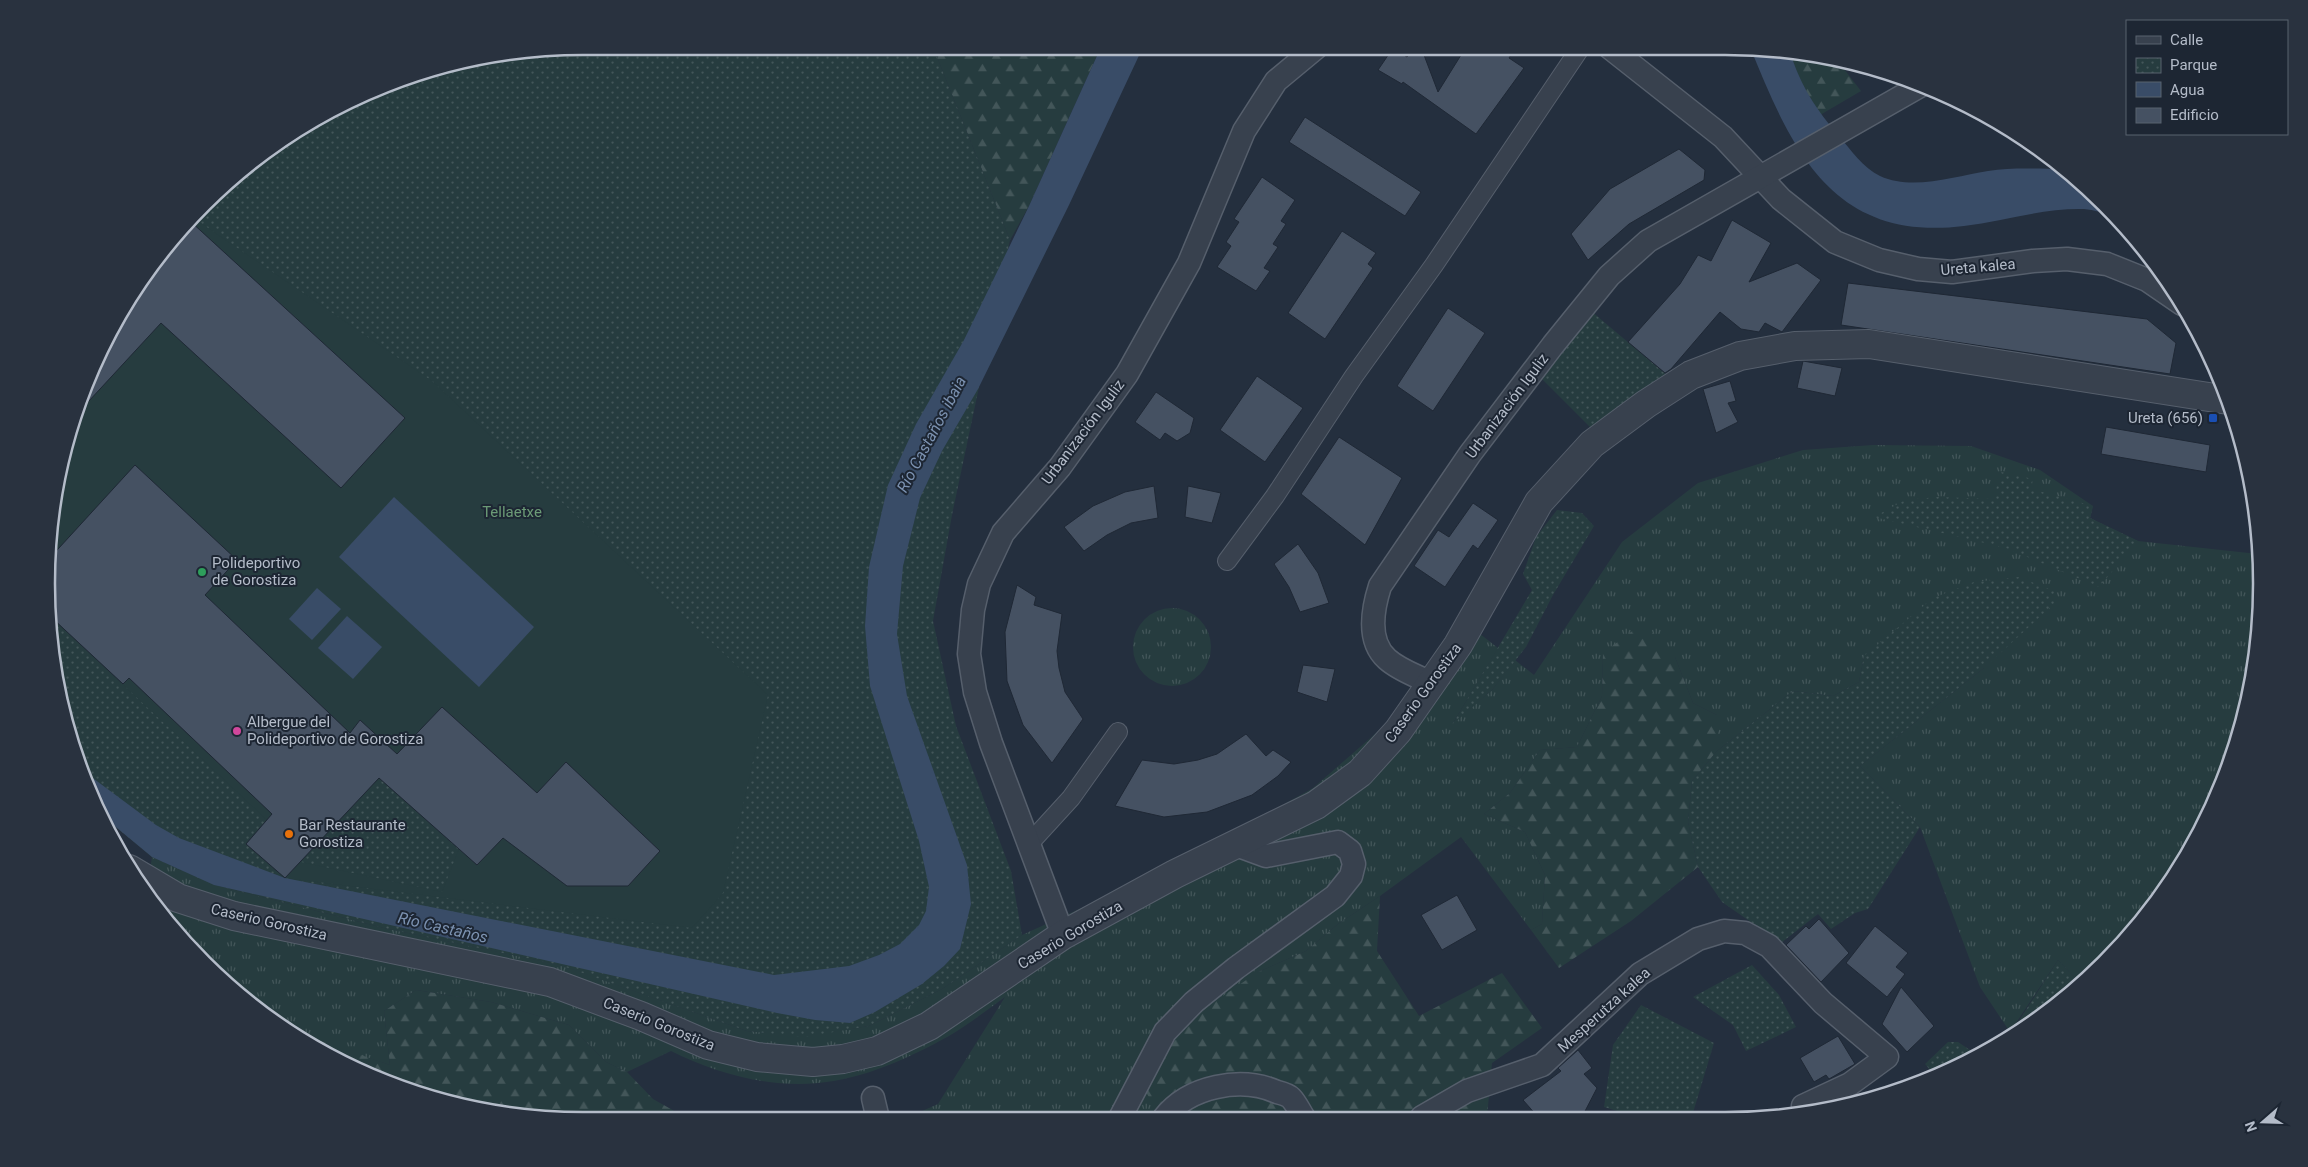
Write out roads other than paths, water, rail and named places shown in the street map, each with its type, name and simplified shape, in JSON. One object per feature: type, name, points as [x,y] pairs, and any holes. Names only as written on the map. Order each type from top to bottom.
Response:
[{"type":"street","name":"Urbanización Iguliz","points":[[1062,935],[991,743],[975,692],[969,654],[972,610],[979,584],[1004,533],[1060,467],[1093,424],[1127,374],[1189,263],[1244,131],[1276,81],[1307,55]]},
{"type":"street","points":[[1227,561],[1274,496],[1354,376],[1434,265],[1576,55]]},
{"type":"street","points":[[1619,55],[1724,137],[1761,178]]},
{"type":"street","name":"Urbanización Iguliz","points":[[1431,684],[1386,658],[1378,645],[1374,634],[1375,607],[1380,586],[1470,454],[1553,345],[1609,276],[1648,241],[1914,90]]},
{"type":"street","name":"Ureta kalea","points":[[1761,178],[1781,199],[1835,242],[1879,260],[1918,269],[1952,272],[2058,259],[2107,264],[2147,280],[2166,293]]},
{"type":"street","name":"Caserio Gorostiza","points":[[145,879],[178,898],[234,916],[550,982],[641,1016],[708,1046],[758,1057],[813,1062],[843,1059],[877,1050],[928,1026],[1062,935],[1175,874],[1316,806],[1360,772],[1398,731],[1458,645],[1538,502],[1592,444],[1646,404],[1691,375],[1740,356],[1795,346],[1869,344],[2219,399]]},
{"type":"street","points":[[1028,844],[1071,798],[1118,732]]},
{"type":"street","points":[[1123,1112],[1165,1032],[1194,1002],[1236,968],[1335,896],[1352,876],[1354,864],[1350,851],[1338,842],[1266,856],[1236,845]]},
{"type":"street","name":"Mesperutza kalea","points":[[1431,1112],[1468,1091],[1542,1065],[1640,974],[1698,939],[1724,930],[1746,932],[1769,946],[1823,1003],[1887,1057],[1850,1084],[1804,1105]]},
{"type":"street","points":[[1168,1112],[1200,1092],[1232,1083],[1266,1087],[1291,1098],[1300,1112]]},
{"type":"water","points":[[1097,55],[1139,55],[1069,205],[978,389],[942,451],[920,498],[903,566],[897,634],[907,696],[967,865],[971,904],[960,949],[944,966],[922,984],[875,1012],[850,1023],[815,1020],[777,1013],[214,885],[152,857],[115,826],[92,777],[156,825],[179,838],[285,878],[774,975],[849,966],[879,955],[900,944],[919,925],[926,911],[929,887],[919,841],[870,686],[865,626],[869,567],[888,485],[916,424],[964,340],[1029,206]]},
{"type":"water","points":[[1754,56],[1792,60],[1804,87],[1823,116],[1858,158],[1880,176],[1906,182],[1920,182],[1997,170],[2052,169],[2100,212],[2088,209],[2069,209],[1964,226],[1919,227],[1881,219],[1850,204],[1824,182],[1802,154],[1783,121]]},
{"type":"water","points":[[394,497],[534,627],[479,687],[339,557]]},
{"type":"water","points":[[317,588],[341,609],[312,640],[289,619]]},
{"type":"water","points":[[347,616],[382,647],[353,679],[318,648]]},
{"type":"place","name":"Ureta (656)","points":[[2213,418]]},
{"type":"place","name":"Polideportivo de Gorostiza","points":[[202,572]]},
{"type":"place","name":"Albergue del Polideportivo de Gorostiza","points":[[237,731]]},
{"type":"place","name":"Bar Restaurante Gorostiza","points":[[289,834]]},
{"type":"water label","name":"Río Castaños ibaia","points":[[931,434]]},
{"type":"water label","name":"Río Castaños","points":[[443,927]]},
{"type":"park label","name":"Tellaetxe","points":[[512,512]]}]
